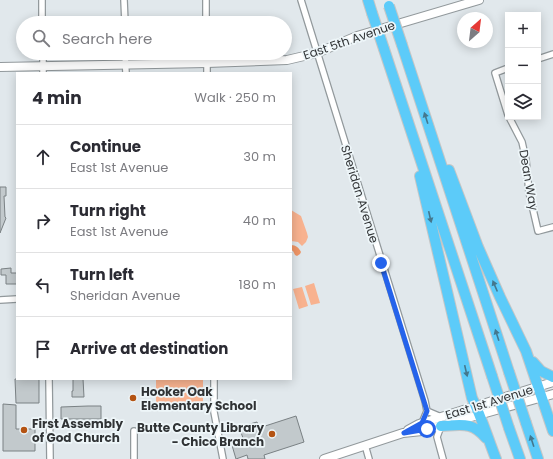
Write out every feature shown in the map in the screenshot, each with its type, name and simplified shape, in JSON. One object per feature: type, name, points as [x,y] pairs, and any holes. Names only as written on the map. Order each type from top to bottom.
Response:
[{"type":"highway","points":[[368,0],[520,459]]},
{"type":"highway","points":[[388,3],[538,459]]},
{"type":"highway","points":[[432,136],[440,147],[478,247],[526,351],[536,367],[546,375],[553,377]]},
{"type":"highway","points":[[414,138],[420,177],[472,397],[483,422],[496,459]]},
{"type":"highway","points":[[526,351],[553,431]]},
{"type":"highway","points":[[441,421],[474,427],[480,430],[489,441]]},
{"type":"street","points":[[42,0],[42,16]]},
{"type":"street","points":[[124,0],[125,16]]},
{"type":"street","points":[[206,0],[206,16]]},
{"type":"street","name":"Sheridan Avenue","points":[[301,0],[427,411]]},
{"type":"street","name":"East 5th Avenue","points":[[292,59],[317,53],[357,36],[479,0]]},
{"type":"street","points":[[541,58],[553,54]]},
{"type":"street","name":"East 5th Avenue","points":[[0,67],[43,69],[126,69],[207,63],[285,60]]},
{"type":"street","points":[[207,63],[207,72]]},
{"type":"street","name":"Dean Way","points":[[505,69],[495,73],[505,106]]},
{"type":"street","name":"Dean Way","points":[[510,120],[522,142],[526,160],[529,192],[538,231],[553,227]]},
{"type":"street","points":[[0,300],[16,299]]},
{"type":"street","points":[[49,380],[50,459]]},
{"type":"street","points":[[214,380],[214,412],[223,459]]},
{"type":"street","name":"East 1st Avenue","points":[[441,421],[476,405],[553,382]]},
{"type":"street","name":"East 1st Avenue","points":[[324,459],[441,421],[480,415],[553,394]]},
{"type":"street","points":[[437,437],[424,426],[427,411],[441,421],[437,437],[443,459]]},
{"type":"street","points":[[134,431],[134,459]]},
{"type":"street","points":[[365,445],[369,459]]},
{"type":"shaded area","points":[[292,211],[301,216],[308,237],[302,246],[298,242],[292,241]]},
{"type":"shaded area","points":[[292,245],[298,248],[301,252],[297,256],[293,251]]},
{"type":"shaded area","points":[[314,283],[320,303],[311,305],[305,286]]},
{"type":"shaded area","points":[[302,287],[308,306],[299,309],[293,289]]},
{"type":"shaded area","points":[[156,380],[203,380],[203,403],[156,404]]},
{"type":"building","points":[[0,187],[6,187],[6,196],[4,196],[6,218],[0,233]]},
{"type":"building","points":[[11,268],[11,273],[16,273],[16,284],[6,284],[6,275],[1,275],[1,269]]},
{"type":"building","points":[[15,379],[39,380],[39,403],[16,403]]},
{"type":"building","points":[[73,380],[83,380],[84,397],[72,397]]},
{"type":"building","points":[[3,404],[16,405],[16,429],[35,429],[35,451],[3,451]]},
{"type":"building","points":[[101,406],[101,419],[61,419],[61,407]]},
{"type":"building","name":"Butte County Library - Chico Branch","points":[[296,416],[304,442],[264,455],[265,459],[248,459],[247,455],[236,459],[231,442],[243,438],[239,427],[257,422],[259,428]]},
{"type":"place","name":"Hooker Oak Elementary School","points":[[133,398]]},
{"type":"place","name":"First Assembly of God Church","points":[[24,430]]},
{"type":"place","name":"Butte County Library - Chico Branch","points":[[272,434]]},
{"type":"route","points":[[381,263],[427,411],[422,423],[404,433],[427,429]]}]
